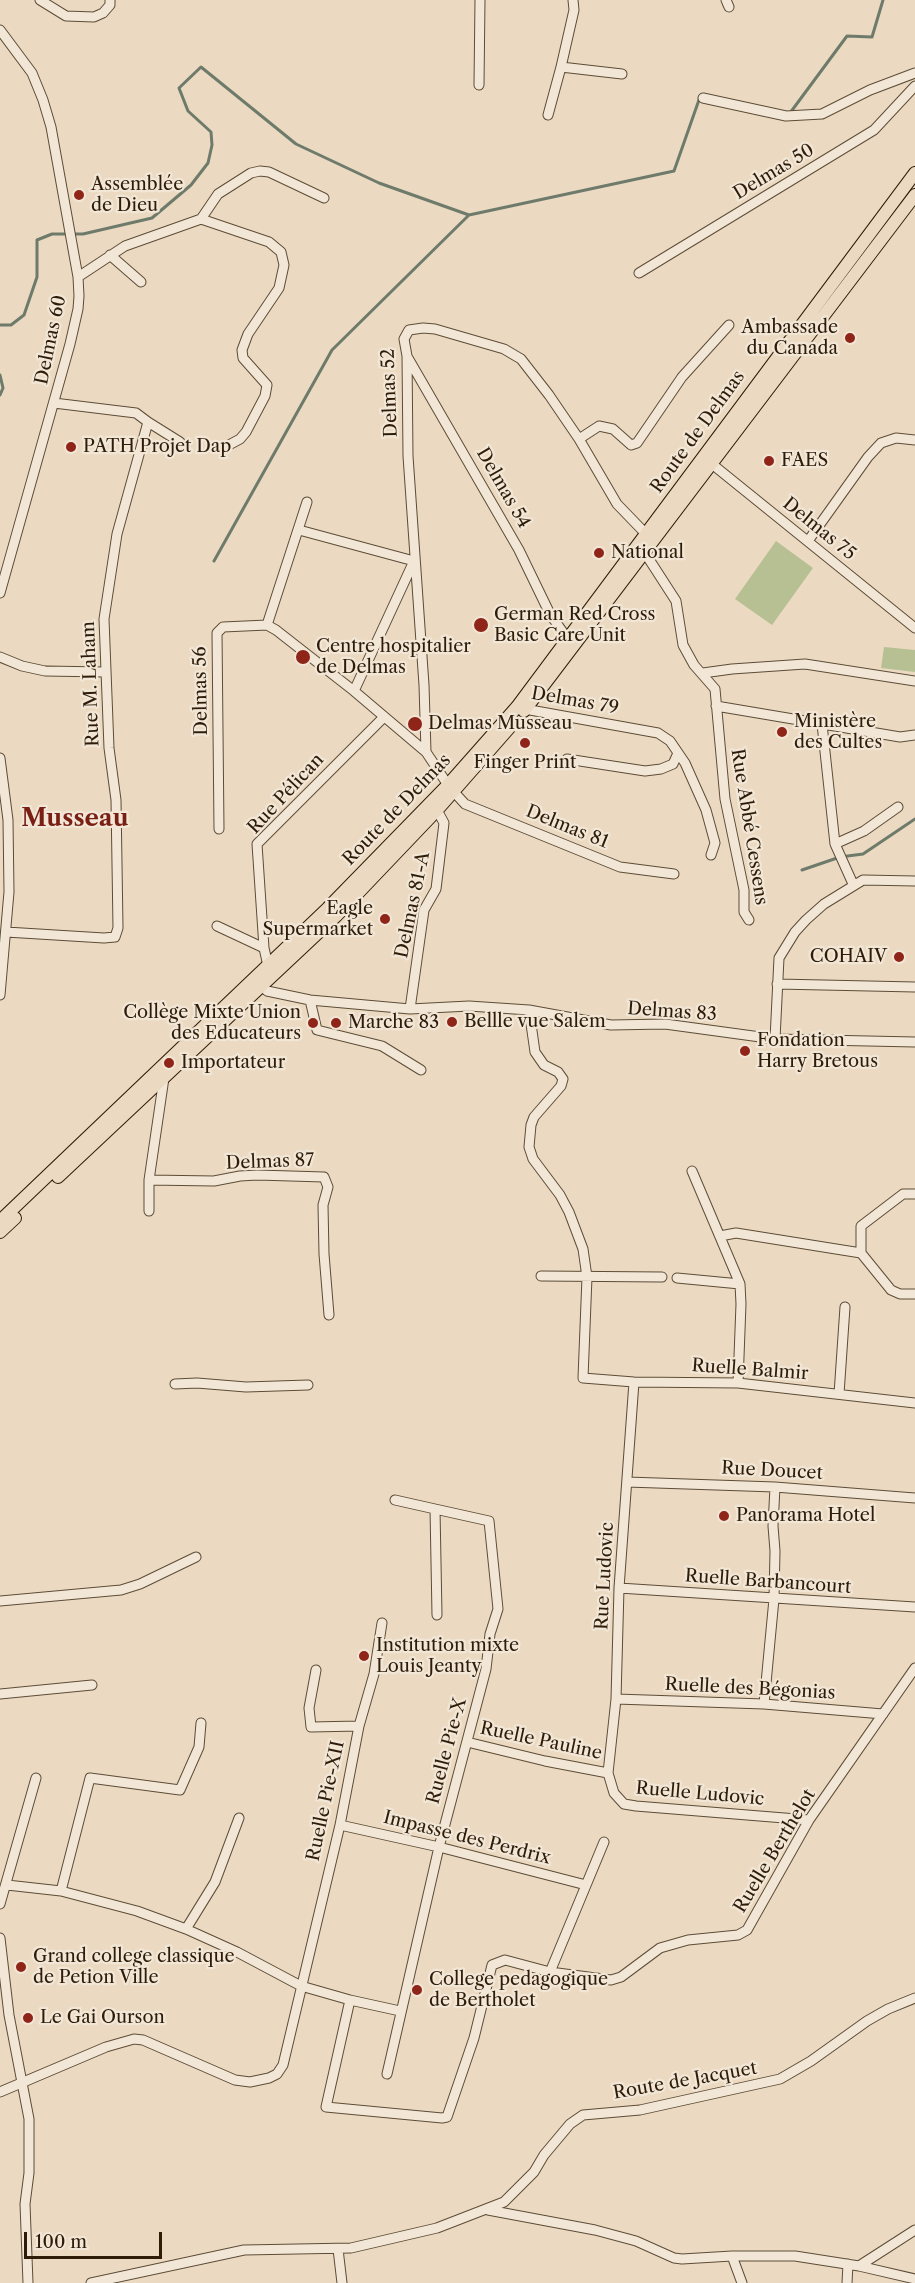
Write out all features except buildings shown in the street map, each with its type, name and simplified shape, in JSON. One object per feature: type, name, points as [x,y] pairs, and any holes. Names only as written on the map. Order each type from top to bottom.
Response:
[{"type":"main road","name":"Route de Delmas","points":[[257,983],[268,966],[451,788],[521,708],[640,551],[915,173]]},
{"type":"main road","name":"Route de Delmas","points":[[521,708],[567,638],[640,551],[646,534],[915,195]]},
{"type":"main road","name":"Route de Delmas","points":[[0,1232],[257,983],[336,916],[437,810],[451,788]]},
{"type":"main road","name":"Route de Delmas","points":[[0,1221],[161,1074]]},
{"type":"street","points":[[40,0],[66,16],[94,17],[103,13],[110,5],[110,0]]},
{"type":"street","points":[[478,85],[480,0]]},
{"type":"street","points":[[548,115],[574,9],[573,0]]},
{"type":"street","name":"Delmas 60","points":[[0,30],[32,73],[43,100],[51,127],[78,277],[78,309],[0,593]]},
{"type":"street","points":[[561,67],[622,74]]},
{"type":"street","name":"Delmas 50","points":[[703,98],[786,116],[822,114],[870,90],[915,73]]},
{"type":"street","name":"Delmas 50","points":[[639,273],[874,130],[915,86]]},
{"type":"street","points":[[78,277],[125,246],[201,219],[218,194],[233,183],[260,171],[269,172],[324,198]]},
{"type":"street","points":[[201,219],[269,243],[281,252],[284,265],[279,288],[248,334],[242,350],[243,358],[267,386],[265,396],[246,432],[240,439],[227,446]]},
{"type":"street","points":[[110,255],[141,282]]},
{"type":"street","points":[[579,439],[599,426],[613,429],[631,445],[637,443],[682,377],[729,325]]},
{"type":"street","name":"Delmas 52","points":[[426,752],[424,685],[408,456],[407,356],[404,339],[410,330],[435,329],[504,350],[521,359],[549,394],[579,439],[617,504],[646,534]]},
{"type":"street","name":"Delmas 54","points":[[407,356],[519,550],[550,614],[567,638]]},
{"type":"street","points":[[54,403],[136,412],[148,423],[180,442]]},
{"type":"street","name":"Rue M. Laham","points":[[6,932],[116,937],[118,928],[116,800],[109,748],[104,619],[117,534],[148,423]]},
{"type":"street","points":[[808,541],[868,457],[881,443],[896,438],[915,440]]},
{"type":"street","name":"Delmas 75","points":[[706,460],[915,628]]},
{"type":"street","points":[[307,502],[267,625],[354,691],[383,718],[426,752],[451,788]]},
{"type":"street","points":[[299,530],[414,561],[354,691]]},
{"type":"street","name":"Rue Abbé Cessens","points":[[640,551],[676,601],[683,645],[694,665],[715,689],[725,799],[744,890],[744,912],[748,920]]},
{"type":"street","name":"Delmas 56","points":[[219,829],[217,633],[223,627],[267,625]]},
{"type":"street","points":[[0,657],[22,666],[45,671],[105,672]]},
{"type":"street","points":[[703,673],[805,664],[915,681]]},
{"type":"street","points":[[716,706],[900,737],[915,735]]},
{"type":"street","name":"Delmas 79","points":[[521,708],[658,733],[670,741],[685,763],[706,810],[715,843],[711,855]]},
{"type":"street","name":"Rue Pélican","points":[[268,966],[264,948],[257,844],[383,718]]},
{"type":"street","points":[[822,724],[835,844],[853,884]]},
{"type":"street","points":[[567,759],[645,771],[662,769],[673,764],[678,753]]},
{"type":"street","points":[[0,758],[8,820],[9,892],[0,995]]},
{"type":"street","name":"Delmas 81","points":[[451,788],[465,804],[620,867],[674,874]]},
{"type":"street","points":[[835,844],[864,831],[898,807]]},
{"type":"street","name":"Delmas 81-A","points":[[410,1009],[424,910],[436,890],[444,822],[437,810]]},
{"type":"street","points":[[775,1039],[779,958],[806,920],[824,904],[853,884],[863,880],[873,878],[915,881]]},
{"type":"street","points":[[217,927],[264,948]]},
{"type":"street","name":"Delmas 83","points":[[257,983],[267,990],[310,1000],[410,1009],[469,1006],[529,1010],[611,1025],[665,1024],[775,1039],[915,1042]]},
{"type":"street","points":[[777,984],[915,987]]},
{"type":"street","points":[[310,1000],[316,1030],[382,1046],[421,1070]]},
{"type":"street","points":[[529,1010],[535,1052],[544,1065],[562,1075],[563,1079],[561,1086],[534,1118],[529,1147],[533,1159],[560,1195],[569,1212],[583,1249],[587,1277]]},
{"type":"street","points":[[149,1210],[149,1180],[161,1074]]},
{"type":"street","points":[[692,1171],[740,1284],[738,1383]]},
{"type":"street","name":"Delmas 87","points":[[149,1180],[214,1181],[258,1175],[324,1177],[328,1187],[323,1205],[329,1315]]},
{"type":"street","points":[[915,1194],[903,1194],[861,1226],[861,1252],[891,1290],[900,1294],[915,1294]]},
{"type":"street","points":[[720,1236],[736,1233],[861,1252]]},
{"type":"street","points":[[542,1276],[662,1277]]},
{"type":"street","name":"Ruelle Balmir","points":[[587,1277],[583,1378],[634,1382],[738,1383],[915,1403]]},
{"type":"street","points":[[677,1278],[740,1284]]},
{"type":"street","points":[[839,1394],[845,1307]]},
{"type":"street","name":"Rue Ludovic","points":[[608,1773],[616,1699],[619,1588],[634,1382]]},
{"type":"street","points":[[175,1384],[197,1383],[246,1387],[308,1385]]},
{"type":"street","name":"Rue Doucet","points":[[627,1482],[775,1487],[915,1498]]},
{"type":"street","points":[[764,1704],[774,1599],[775,1551],[772,1526],[775,1487]]},
{"type":"street","points":[[395,1500],[435,1509],[437,1615]]},
{"type":"street","name":"Ruelle Pie-X","points":[[387,2074],[439,1847],[486,1669],[490,1634],[498,1609],[490,1523],[485,1519],[435,1509]]},
{"type":"street","points":[[0,1600],[121,1590],[140,1584],[196,1557]]},
{"type":"street","name":"Ruelle Barbancourt","points":[[619,1588],[915,1607]]},
{"type":"street","name":"Ruelle Pie-XII","points":[[0,2092],[106,2047],[134,2039],[143,2040],[235,2080],[250,2082],[277,2074],[283,2065],[340,1825],[358,1726],[374,1674],[382,1623]]},
{"type":"street","name":"Ruelle Berthelot","points":[[350,2000],[326,2104],[328,2108],[442,2118],[449,2114],[474,2038],[492,1965],[505,1960],[550,1972],[611,1980],[616,1979],[660,1948],[688,1940],[743,1933],[747,1930],[809,1820],[915,1668]]},
{"type":"street","points":[[316,1670],[309,1708],[311,1726],[358,1726]]},
{"type":"street","points":[[0,1694],[92,1685]]},
{"type":"street","name":"Ruelle des Bégonias","points":[[616,1699],[764,1704],[883,1714]]},
{"type":"street","points":[[61,1891],[90,1778],[180,1790],[199,1747],[201,1723]]},
{"type":"street","name":"Ruelle Pauline","points":[[467,1742],[545,1761],[608,1773]]},
{"type":"street","name":"Ruelle Ludovic","points":[[608,1773],[614,1793],[624,1804],[809,1820]]},
{"type":"street","points":[[0,1904],[36,1778]]},
{"type":"street","points":[[186,1929],[215,1882],[239,1818]]},
{"type":"street","name":"Impasse des Perdrix","points":[[340,1825],[439,1847],[586,1885]]},
{"type":"street","points":[[550,1972],[603,1842]]},
{"type":"street","points":[[7,1886],[61,1891],[137,1911],[186,1929],[237,1952],[301,1986],[400,2011]]},
{"type":"street","points":[[0,1938],[9,2015],[29,2119],[25,2204],[28,2283]]},
{"type":"street","name":"Route de Jacquet","points":[[91,2283],[244,2250],[338,2249],[437,2228],[504,2202],[534,2172],[547,2151],[570,2124],[583,2115],[640,2110],[780,2079],[811,2061],[867,2021],[915,1998]]},
{"type":"street","points":[[486,2210],[595,2229],[636,2241],[674,2258],[795,2256],[859,2266],[915,2279]]},
{"type":"street","points":[[859,2266],[915,2230]]},
{"type":"street","points":[[338,2249],[342,2283]]},
{"type":"street","points":[[732,2256],[742,2283]]},
{"type":"street","points":[[847,2283],[848,2264]]},
{"type":"green space","points":[[776,541],[813,568],[772,625],[735,599]]},
{"type":"green space","points":[[884,647],[915,650],[915,672],[881,668]]},
{"type":"waterway","points":[[790,113],[847,36],[872,37],[883,0]]},
{"type":"waterway","points":[[0,325],[11,325],[24,315],[37,277],[37,240],[52,234],[83,234],[152,218],[191,185],[208,163],[212,145],[211,132],[188,111],[179,88],[201,67],[296,144],[379,183],[469,215],[674,171],[700,97]]},
{"type":"waterway","points":[[214,561],[332,350],[469,215]]},
{"type":"waterway","points":[[0,375],[3,388],[0,395]]},
{"type":"waterway","points":[[802,870],[840,857],[863,854],[915,819]]},
{"type":"place","name":"Assemblée de Dieu","points":[[79,195]]},
{"type":"place","name":"Ambassade du Canada","points":[[850,338]]},
{"type":"place","name":"PATH Projet Dap","points":[[71,447]]},
{"type":"place","name":"FAES","points":[[769,461]]},
{"type":"place","name":"National","points":[[599,553]]},
{"type":"place","name":"German Red Cross Basic Care Unit","points":[[481,625]]},
{"type":"place","name":"Centre hospitalier de Delmas","points":[[303,657]]},
{"type":"place","name":"Delmas Musseau","points":[[415,724]]},
{"type":"place","name":"Ministère des Cultes","points":[[782,732]]},
{"type":"place","name":"Finger Print","points":[[525,743]]},
{"type":"place","name":"Eagle Supermarket","points":[[385,919]]},
{"type":"place","name":"COHAIV","points":[[899,957]]},
{"type":"place","name":"Bellle vue Salem","points":[[452,1022]]},
{"type":"place","name":"Collège Mixte Union des Educateurs","points":[[313,1023]]},
{"type":"place","name":"Marche 83","points":[[336,1023]]},
{"type":"place","name":"Fondation Harry Bretous","points":[[745,1051]]},
{"type":"place","name":"Importateur","points":[[169,1063]]},
{"type":"place","name":"Panorama Hotel","points":[[724,1516]]},
{"type":"place","name":"Institution mixte Louis Jeanty","points":[[364,1656]]},
{"type":"place","name":"Grand college classique de Petion Ville","points":[[21,1967]]},
{"type":"place","name":"College pedagogique de Bertholet","points":[[417,1990]]},
{"type":"place","name":"Le Gai Ourson","points":[[28,2018]]},
{"type":"district","name":"Musseau","points":[[75,819]]}]
